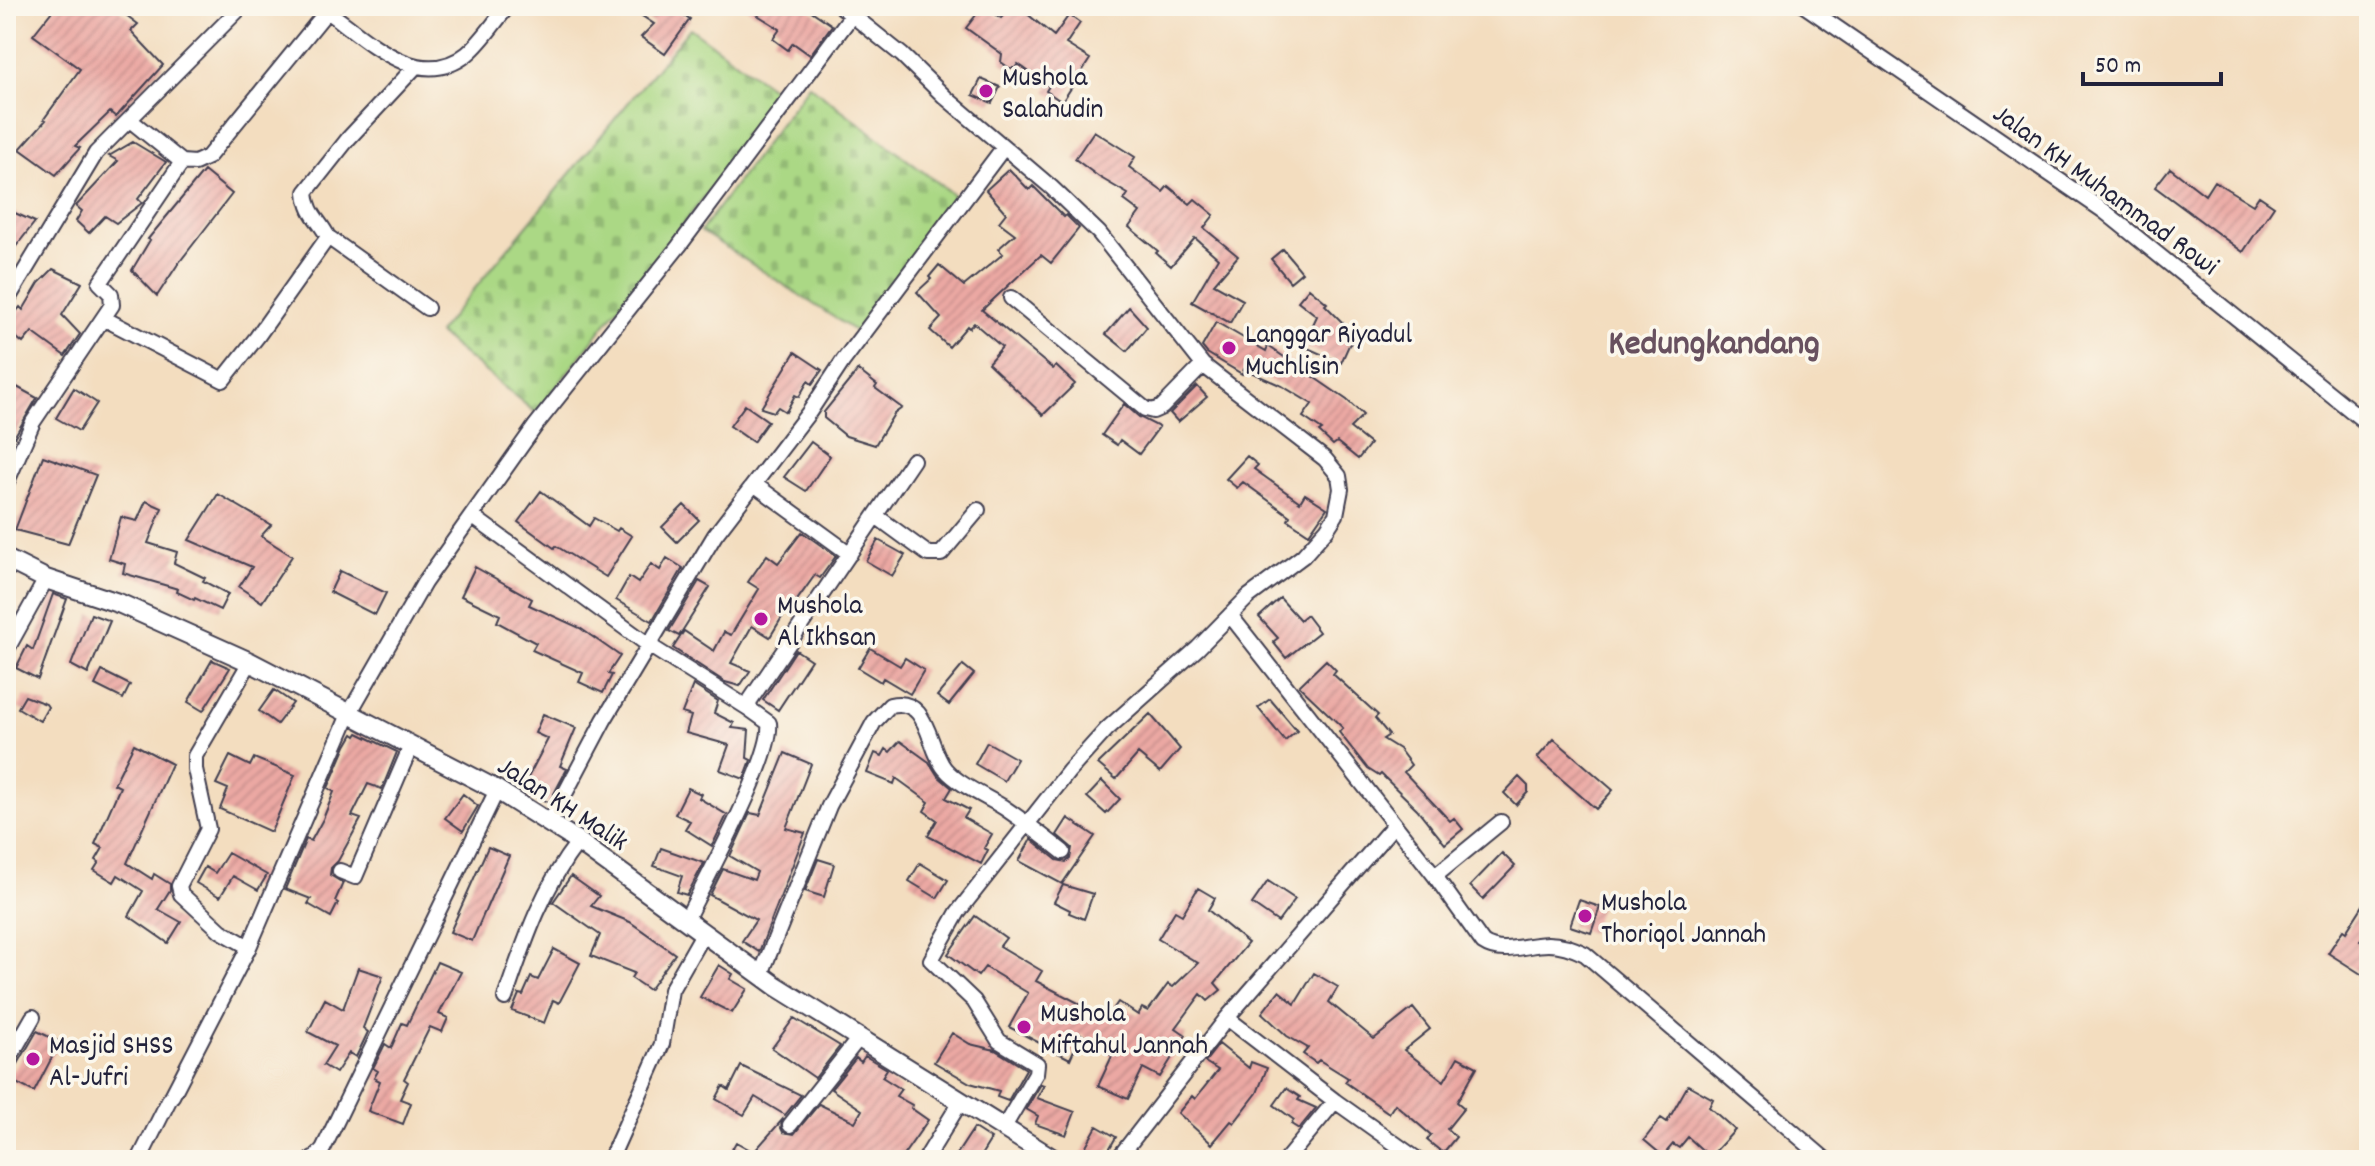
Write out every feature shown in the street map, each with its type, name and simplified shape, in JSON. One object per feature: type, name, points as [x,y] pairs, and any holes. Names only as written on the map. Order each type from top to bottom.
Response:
[{"type":"street","points":[[6,302],[96,153],[242,6]]},
{"type":"street","points":[[130,120],[182,162],[195,163],[208,157],[323,8],[382,52],[429,68],[467,54],[508,6]]},
{"type":"street","name":"Jalan KH Muhammad Rowi","points":[[1805,6],[2104,211],[2369,425]]},
{"type":"street","points":[[139,1160],[249,947],[350,712],[424,583],[536,425],[679,246],[846,11],[902,55],[1099,233],[1203,365],[1325,459],[1339,476],[1341,489],[1336,515],[1303,556],[1248,597],[1107,729],[958,912],[931,961],[974,1001],[999,1041],[1037,1064],[1036,1073],[1004,1127]]},
{"type":"street","points":[[416,66],[348,139],[306,192],[314,219],[328,237],[427,308]]},
{"type":"street","points":[[550,822],[604,720],[715,535],[1004,147]]},
{"type":"street","points":[[6,484],[33,422],[105,319],[113,299],[100,283],[182,162]]},
{"type":"street","points":[[105,319],[223,380],[328,237]]},
{"type":"street","points":[[1011,298],[1145,409],[1153,411],[1162,407],[1203,365]]},
{"type":"street","points":[[748,708],[754,693],[913,460]]},
{"type":"street","points":[[754,484],[850,554]]},
{"type":"street","points":[[876,516],[928,554],[935,555],[941,554],[978,510]]},
{"type":"street","points":[[472,516],[650,646],[769,723],[767,746],[755,778],[687,918]]},
{"type":"street","name":"Jalan KH Malik","points":[[6,559],[46,579],[121,604],[250,662],[497,790],[550,822],[761,974],[1055,1160]]},
{"type":"street","points":[[6,651],[46,579]]},
{"type":"street","points":[[1230,615],[1435,876],[1483,943],[1508,949],[1560,945],[1585,954],[1826,1160]]},
{"type":"street","points":[[249,947],[221,931],[181,894],[179,886],[208,829],[195,756],[250,662]]},
{"type":"street","points":[[761,974],[829,806],[874,722],[881,711],[890,705],[908,705],[919,714],[931,734],[936,756],[949,773],[1028,823],[1063,852]]},
{"type":"street","points":[[340,871],[355,877],[411,746]]},
{"type":"street","points":[[311,1160],[323,1149],[497,790]]},
{"type":"street","points":[[1435,876],[1501,822]]},
{"type":"street","points":[[1117,1160],[1227,1018],[1394,825]]},
{"type":"street","points":[[505,998],[529,928],[565,859],[578,842]]},
{"type":"street","points":[[610,1160],[662,1044],[671,990],[704,932]]},
{"type":"street","points":[[6,1064],[10,1047],[33,1017]]},
{"type":"street","points":[[1227,1018],[1418,1160]]},
{"type":"street","points":[[790,1125],[859,1038]]},
{"type":"street","points":[[925,1160],[961,1101]]},
{"type":"street","points":[[1286,1160],[1335,1101]]},
{"type":"green space","points":[[690,28],[783,96],[536,413],[438,333]]},
{"type":"green space","points":[[809,85],[960,200],[858,333],[701,231]]},
{"type":"building","points":[[56,6],[114,6],[138,24],[131,31],[163,65],[116,117],[110,112],[75,146],[80,148],[56,175],[20,149],[46,120],[80,69],[33,35]]},
{"type":"building","points":[[627,6],[670,6],[690,19],[665,54],[641,37],[654,24]]},
{"type":"building","points":[[743,6],[804,6],[832,25],[810,55],[793,43],[788,50],[773,39],[780,29]]},
{"type":"building","points":[[983,6],[1001,18],[1012,6],[1030,6],[1025,12],[1054,36],[1069,15],[1080,23],[1066,44],[1090,59],[1062,102],[1046,91],[1049,86],[1018,64],[1015,68],[1009,68],[1001,62],[1002,54],[966,28]]},
{"type":"building","name":"Mushola Salahudin","points":[[981,79],[1000,87],[992,103],[973,95]]},
{"type":"building","points":[[1094,131],[1135,157],[1129,167],[1163,192],[1168,186],[1190,204],[1195,199],[1214,215],[1204,228],[1238,256],[1214,284],[1243,300],[1230,323],[1192,302],[1218,258],[1195,238],[1171,266],[1129,227],[1140,212],[1124,200],[1128,194],[1075,159]]},
{"type":"building","points":[[133,142],[166,162],[138,199],[142,203],[116,223],[105,216],[89,233],[76,221],[82,211],[76,206],[118,161],[109,156]]},
{"type":"building","points":[[2170,168],[2205,195],[2214,181],[2253,205],[2259,196],[2274,206],[2243,252],[2155,187]]},
{"type":"building","points":[[1009,169],[1029,190],[1033,186],[1079,228],[1051,263],[1041,255],[982,310],[1075,384],[1043,415],[988,363],[1002,347],[974,323],[969,328],[967,326],[949,347],[930,330],[941,318],[917,292],[931,279],[929,277],[939,265],[964,286],[1003,254],[998,249],[1015,234],[999,222],[1006,213],[986,190]]},
{"type":"building","points":[[204,171],[232,194],[157,296],[132,270],[148,239]]},
{"type":"building","points":[[6,209],[35,222],[6,259]]},
{"type":"building","points":[[1283,249],[1302,272],[1290,282],[1271,259]]},
{"type":"building","points":[[53,269],[82,283],[62,315],[80,334],[65,356],[32,332],[23,343],[6,329],[20,307],[23,310],[39,283]]},
{"type":"building","points":[[1309,288],[1357,337],[1349,345],[1341,363],[1303,346],[1317,316],[1298,301]]},
{"type":"building","points":[[1129,307],[1147,327],[1127,351],[1106,334]]},
{"type":"building","points":[[1216,322],[1266,351],[1268,346],[1347,400],[1363,415],[1350,428],[1370,444],[1358,459],[1337,442],[1333,445],[1319,432],[1322,430],[1303,417],[1312,404],[1244,369],[1242,374],[1207,353],[1202,347]]},
{"type":"building","points":[[795,352],[822,370],[812,384],[808,381],[799,397],[795,395],[786,412],[778,407],[774,412],[761,408]]},
{"type":"building","points":[[858,370],[877,385],[875,388],[902,408],[894,414],[875,445],[846,436],[824,418],[824,412]]},
{"type":"building","points":[[6,381],[37,398],[6,451]]},
{"type":"building","points":[[1197,386],[1207,397],[1178,422],[1170,413]]},
{"type":"building","points":[[74,388],[97,403],[79,431],[56,418]]},
{"type":"building","points":[[1124,404],[1139,417],[1159,427],[1139,454],[1120,440],[1117,445],[1102,435]]},
{"type":"building","points":[[745,405],[768,421],[753,442],[730,426]]},
{"type":"building","points":[[811,442],[830,456],[806,491],[784,477]]},
{"type":"building","points":[[43,456],[96,475],[68,544],[15,530]]},
{"type":"building","points":[[1247,456],[1258,465],[1254,469],[1300,502],[1305,494],[1327,508],[1309,534],[1243,482],[1237,488],[1226,479]]},
{"type":"building","points":[[541,491],[589,526],[594,518],[632,536],[606,577],[556,546],[554,548],[518,522]]},
{"type":"building","points":[[218,494],[271,525],[261,536],[292,556],[262,602],[239,587],[252,567],[189,540]]},
{"type":"building","points":[[146,501],[162,508],[148,543],[177,552],[174,563],[205,578],[203,581],[228,594],[220,610],[177,592],[178,589],[123,573],[125,564],[109,559],[121,517],[137,521]]},
{"type":"building","points":[[684,505],[699,520],[677,542],[662,527]]},
{"type":"building","points":[[802,532],[836,556],[820,578],[815,575],[790,610],[787,609],[770,637],[752,626],[731,663],[750,671],[740,686],[725,682],[673,648],[684,631],[714,651],[724,632],[731,635],[759,589],[748,582],[767,555],[778,563]]},
{"type":"building","points":[[878,540],[905,555],[892,576],[866,561]]},
{"type":"building","points":[[667,558],[683,568],[652,621],[616,600],[629,577],[638,583],[651,564],[660,570]]},
{"type":"building","points":[[475,567],[532,599],[529,605],[580,628],[620,656],[608,674],[612,675],[603,693],[579,682],[583,673],[532,650],[536,643],[497,622],[500,615],[461,596]]},
{"type":"building","points":[[340,571],[386,593],[375,615],[330,592]]},
{"type":"building","points":[[699,581],[710,587],[679,636],[669,631]]},
{"type":"building","points":[[53,594],[67,599],[38,679],[16,668],[27,646],[33,650]]},
{"type":"building","points":[[1280,598],[1300,620],[1306,615],[1319,632],[1286,658],[1273,642],[1278,638],[1259,617]]},
{"type":"building","points":[[91,614],[110,621],[88,674],[71,665]]},
{"type":"building","points":[[870,648],[900,666],[905,658],[924,670],[910,694],[858,668]]},
{"type":"building","points":[[796,650],[811,660],[778,710],[763,700]]},
{"type":"building","points":[[212,660],[230,668],[203,711],[188,702]]},
{"type":"building","points":[[1326,660],[1336,670],[1333,674],[1378,715],[1375,718],[1389,735],[1383,739],[1399,749],[1411,765],[1404,772],[1450,821],[1454,818],[1463,829],[1445,844],[1417,809],[1381,774],[1379,776],[1368,769],[1339,732],[1343,728],[1299,686]]},
{"type":"building","points":[[963,665],[974,674],[949,705],[937,696]]},
{"type":"building","points":[[102,671],[130,685],[123,699],[95,685]]},
{"type":"building","points":[[693,685],[718,701],[714,713],[734,723],[732,728],[749,730],[747,758],[751,760],[744,779],[720,770],[729,745],[686,733],[691,716],[682,713]]},
{"type":"building","points":[[274,690],[293,703],[277,724],[259,711]]},
{"type":"building","points":[[25,696],[48,707],[40,721],[18,708]]},
{"type":"building","points":[[1270,699],[1297,731],[1285,741],[1258,708]]},
{"type":"building","points":[[543,714],[576,728],[560,766],[567,769],[549,803],[522,789],[548,739],[535,733]]},
{"type":"building","points":[[1150,714],[1180,749],[1160,772],[1138,754],[1116,779],[1098,764]]},
{"type":"building","points":[[358,733],[397,752],[382,789],[368,784],[352,816],[361,819],[331,868],[330,875],[343,883],[331,917],[308,904],[311,899],[285,889],[306,839],[311,841],[323,819],[334,792],[328,788],[346,746],[353,734],[356,736]]},
{"type":"building","points":[[1554,739],[1613,790],[1596,809],[1537,758]]},
{"type":"building","points":[[900,741],[929,762],[938,776],[952,788],[946,798],[969,810],[964,818],[992,834],[984,848],[988,850],[981,864],[928,836],[937,820],[924,811],[929,802],[896,778],[894,784],[867,773],[875,753],[882,756],[886,749],[890,752]]},
{"type":"building","points":[[987,742],[1017,759],[1004,781],[975,764]]},
{"type":"building","points":[[134,744],[172,764],[127,863],[152,879],[154,874],[170,884],[170,890],[158,909],[181,922],[168,943],[129,916],[143,891],[118,875],[114,882],[94,870],[103,848],[95,844],[120,787],[114,784]]},
{"type":"building","points":[[785,753],[811,764],[786,828],[805,833],[759,952],[742,941],[756,920],[710,895],[723,869],[754,880],[757,872],[730,856],[750,813],[760,815]]},
{"type":"building","points":[[230,756],[250,766],[254,758],[295,775],[271,832],[220,809],[228,789],[216,784]]},
{"type":"building","points":[[1519,777],[1528,786],[1528,792],[1516,805],[1504,793]]},
{"type":"building","points":[[1102,781],[1120,799],[1106,814],[1087,797]]},
{"type":"building","points":[[688,788],[701,794],[699,798],[727,815],[712,846],[685,829],[690,821],[675,814]]},
{"type":"building","points":[[463,794],[478,806],[463,831],[445,818]]},
{"type":"building","points":[[1068,818],[1095,836],[1062,884],[1019,861],[1031,839],[1057,860],[1066,862],[1070,859],[1072,848],[1057,835]]},
{"type":"building","points":[[488,847],[509,856],[472,941],[450,932]]},
{"type":"building","points":[[661,848],[704,863],[687,895],[677,892],[682,876],[654,866]]},
{"type":"building","points":[[228,853],[267,875],[258,890],[233,876],[220,897],[196,883],[205,867],[215,873]]},
{"type":"building","points":[[1502,853],[1515,866],[1483,899],[1470,886]]},
{"type":"building","points":[[818,859],[834,864],[824,897],[805,891]]},
{"type":"building","points":[[920,863],[948,880],[937,898],[909,881]]},
{"type":"building","points":[[571,876],[599,896],[591,906],[630,922],[675,954],[649,990],[631,978],[634,973],[591,956],[600,935],[553,902]]},
{"type":"building","points":[[1268,881],[1295,899],[1278,922],[1252,904]]},
{"type":"building","points":[[1063,885],[1093,894],[1084,919],[1054,902]]},
{"type":"building","points":[[1198,888],[1215,898],[1208,910],[1248,943],[1215,983],[1221,990],[1208,1001],[1201,994],[1176,1028],[1186,1035],[1160,1077],[1143,1068],[1128,1099],[1098,1086],[1112,1056],[1081,1034],[1070,1059],[1009,1027],[1028,993],[985,967],[978,976],[948,954],[975,916],[1006,938],[1000,946],[1042,971],[1036,981],[1107,1018],[1118,1002],[1138,1015],[1142,1008],[1148,1011],[1168,984],[1173,987],[1198,963],[1158,939],[1175,911],[1182,915]]},
{"type":"building","points":[[2369,896],[2369,927],[2360,941],[2369,947],[2369,979],[2328,953]]},
{"type":"building","name":"Mushola Thoriqol Jannah","points":[[1579,900],[1600,907],[1591,933],[1570,926]]},
{"type":"building","points":[[554,949],[580,963],[559,1003],[553,1000],[544,1023],[512,1011],[531,977],[538,980]]},
{"type":"building","points":[[437,962],[461,972],[439,1014],[448,1018],[442,1032],[430,1027],[404,1079],[408,1082],[400,1099],[411,1103],[403,1124],[368,1111],[380,1081],[374,1078],[378,1071],[373,1068],[385,1044],[391,1048],[402,1023],[407,1025]]},
{"type":"building","points":[[719,965],[733,974],[730,979],[747,989],[732,1013],[700,997]]},
{"type":"building","points":[[358,968],[383,976],[363,1028],[368,1032],[356,1057],[349,1053],[336,1073],[323,1065],[335,1046],[308,1032],[325,999],[343,1009]]},
{"type":"building","points":[[1314,973],[1338,987],[1329,1002],[1374,1039],[1413,1008],[1430,1029],[1404,1050],[1444,1081],[1458,1057],[1477,1067],[1457,1102],[1464,1108],[1447,1129],[1456,1137],[1443,1153],[1427,1140],[1431,1135],[1395,1104],[1389,1113],[1345,1082],[1348,1078],[1303,1054],[1308,1048],[1287,1036],[1262,1013],[1279,991],[1295,1004]]},
{"type":"building","points":[[794,1018],[840,1046],[815,1078],[772,1048]]},
{"type":"building","name":"Masjid SHSS Al-Jufri","points":[[37,1031],[60,1042],[34,1092],[6,1078],[6,1075],[15,1069]]},
{"type":"building","points":[[952,1033],[970,1044],[995,1050],[1026,1069],[1008,1101],[997,1097],[999,1091],[970,1083],[934,1062]]},
{"type":"building","points":[[1219,1044],[1249,1068],[1251,1062],[1267,1068],[1257,1093],[1234,1123],[1231,1121],[1212,1144],[1178,1113],[1192,1096],[1195,1099],[1218,1070],[1205,1062]]},
{"type":"building","points":[[865,1056],[887,1069],[882,1077],[901,1089],[896,1096],[928,1120],[900,1160],[726,1160],[736,1142],[754,1152],[782,1120],[783,1132],[794,1134],[819,1104],[855,1122],[862,1110],[831,1089],[856,1058],[861,1062]]},
{"type":"building","points":[[741,1066],[801,1095],[785,1115],[755,1097],[744,1115],[716,1099],[723,1086],[729,1090]]},
{"type":"building","points":[[1041,1084],[1044,1085],[1037,1098],[1075,1112],[1066,1135],[1035,1124],[1038,1116],[1026,1109]]},
{"type":"building","points":[[1688,1085],[1713,1099],[1709,1107],[1735,1130],[1710,1157],[1688,1137],[1679,1148],[1673,1144],[1663,1156],[1644,1140],[1661,1118],[1667,1122]]},
{"type":"building","points":[[1286,1088],[1300,1097],[1298,1100],[1316,1108],[1299,1129],[1291,1124],[1294,1120],[1274,1105]]},
{"type":"building","points":[[1097,1126],[1116,1137],[1103,1160],[1078,1160]]},
{"type":"building","points":[[974,1128],[991,1139],[978,1160],[953,1160]]},
{"type":"place","name":"Mushola Salahudin","points":[[986,91]]},
{"type":"place","name":"Langgar Riyadul Muchlisin","points":[[1229,348]]},
{"type":"place","name":"Mushola Al Ikhsan","points":[[761,619]]},
{"type":"place","name":"Mushola Thoriqol Jannah","points":[[1585,916]]},
{"type":"place","name":"Mushola Miftahul Jannah","points":[[1024,1027]]},
{"type":"place","name":"Masjid SHSS Al-Jufri","points":[[33,1059]]},
{"type":"district","name":"Kedungkandang","points":[[1714,340]]}]
